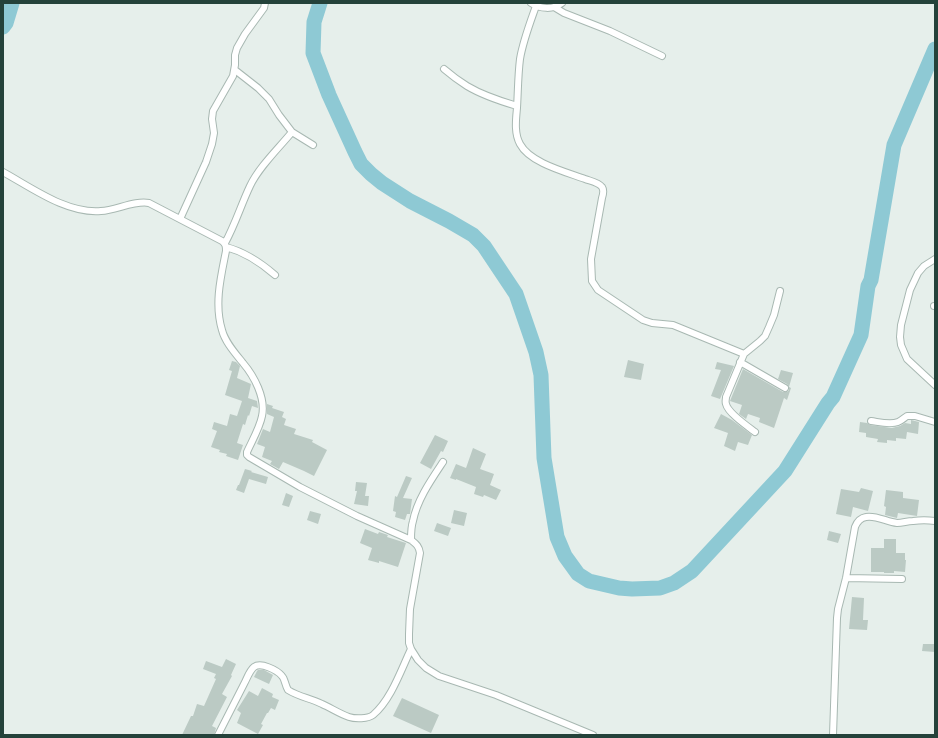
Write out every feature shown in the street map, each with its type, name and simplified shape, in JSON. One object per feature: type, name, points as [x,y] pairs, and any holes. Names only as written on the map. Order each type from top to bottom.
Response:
[{"type":"street","points":[[180,219],[201,174],[210,150],[214,133],[212,119],[213,112],[233,76],[237,48],[245,34],[264,8],[265,3]]},
{"type":"street","points":[[562,3],[549,8],[533,5],[520,58],[516,134],[522,148],[542,163],[602,186],[602,198],[591,259],[592,281],[598,290],[643,320],[652,323],[673,325],[744,354]]},
{"type":"street","points":[[554,7],[564,13],[610,31],[662,56]]},
{"type":"street","points":[[235,70],[258,88],[269,99],[292,132],[313,145]]},
{"type":"street","points":[[444,70],[476,91],[517,106]]},
{"type":"street","points":[[292,132],[256,175],[250,186],[226,245],[218,297],[219,320],[222,331],[228,343],[254,378],[263,406],[262,418],[247,455],[252,460],[306,490],[357,516],[411,540],[416,544],[420,549],[420,553],[409,620],[409,643],[410,648],[418,660],[426,668],[439,676],[496,695],[593,735]]},
{"type":"street","points":[[3,172],[41,194],[73,208],[99,211],[116,209],[146,202],[253,258],[275,275]]},
{"type":"street","points":[[935,259],[924,266],[910,290],[900,337],[901,345],[907,359],[935,385]]},
{"type":"street","points":[[755,432],[737,418],[726,405],[726,397],[744,354],[765,336],[770,327],[780,291]]},
{"type":"street","points":[[740,362],[785,388]]},
{"type":"street","points":[[871,421],[892,423],[900,422],[906,416],[915,416],[935,422]]},
{"type":"street","points":[[411,540],[412,522],[420,501],[432,478],[443,462]]},
{"type":"street","points":[[833,735],[837,618],[855,527],[861,519],[866,517],[895,523],[935,521]]},
{"type":"street","points":[[846,578],[902,579]]},
{"type":"street","points":[[218,735],[254,666],[259,665],[278,671],[283,677],[288,690],[302,697],[315,700],[350,718],[366,718],[374,715],[394,688],[410,648]]},
{"type":"building","points":[[628,360],[644,364],[641,380],[624,377]]},
{"type":"building","points":[[232,361],[236,362],[240,366],[237,378],[251,384],[248,398],[257,401],[258,408],[252,406],[245,425],[243,424],[237,443],[243,445],[238,460],[226,456],[227,454],[219,452],[220,450],[211,447],[217,431],[212,429],[214,422],[227,426],[230,414],[237,416],[242,401],[225,395],[232,371],[229,370]]},
{"type":"building","points":[[717,362],[734,366],[720,399],[711,396],[721,370],[715,369]]},
{"type":"building","points":[[743,369],[783,392],[787,392],[789,387],[791,388],[787,400],[784,398],[774,428],[759,422],[760,418],[748,414],[746,419],[739,414],[742,405],[730,401]]},
{"type":"building","points":[[781,370],[793,373],[789,387],[787,384],[778,379]]},
{"type":"building","points":[[267,404],[273,406],[272,408],[284,412],[282,417],[286,419],[284,425],[296,429],[294,434],[313,440],[312,442],[327,450],[314,476],[283,462],[279,469],[270,464],[272,461],[262,457],[265,447],[257,444],[263,429],[270,432],[274,417],[267,414]]},
{"type":"building","points":[[721,414],[732,420],[752,435],[748,445],[738,442],[735,451],[724,446],[728,433],[714,428]]},
{"type":"building","points":[[911,420],[919,422],[918,434],[907,432],[906,439],[896,438],[896,441],[887,440],[887,443],[877,442],[878,439],[866,437],[866,433],[859,432],[860,422],[892,428],[905,423],[911,424]]},
{"type":"building","points":[[435,435],[448,441],[443,452],[441,451],[431,469],[420,463]]},
{"type":"building","points":[[473,448],[486,454],[480,469],[494,474],[490,485],[501,490],[496,500],[484,495],[483,497],[474,494],[476,487],[450,478],[456,464],[466,468]]},
{"type":"building","points":[[245,469],[268,477],[266,484],[249,479],[244,493],[236,490]]},
{"type":"building","points":[[406,476],[412,478],[403,498],[412,499],[410,514],[407,514],[405,520],[395,517],[396,512],[393,511],[395,496],[397,497]]},
{"type":"building","points":[[356,482],[367,483],[365,496],[369,496],[368,506],[354,504],[357,491],[355,491]]},
{"type":"building","points":[[861,488],[873,491],[868,511],[853,507],[851,517],[836,514],[841,489],[859,492]]},
{"type":"building","points":[[886,490],[903,492],[903,498],[919,500],[917,516],[898,513],[897,518],[885,515],[886,507],[884,506]]},
{"type":"building","points":[[286,493],[293,496],[289,507],[282,505]]},
{"type":"building","points":[[454,510],[467,513],[464,526],[451,523]]},
{"type":"building","points":[[310,511],[321,514],[318,524],[307,520]]},
{"type":"building","points":[[437,523],[451,528],[448,536],[434,531]]},
{"type":"building","points":[[365,529],[378,534],[379,532],[388,535],[387,537],[406,543],[398,567],[379,561],[379,563],[368,560],[372,548],[360,543]]},
{"type":"building","points":[[829,531],[841,534],[838,543],[827,540]]},
{"type":"building","points":[[884,539],[896,539],[896,553],[905,553],[905,572],[871,572],[871,548],[884,548]]},
{"type":"building","points":[[852,597],[864,598],[863,620],[868,620],[867,630],[849,629]]},
{"type":"building","points":[[923,644],[935,644],[935,652],[922,651]]},
{"type":"building","points":[[226,659],[236,664],[231,675],[232,676],[222,694],[227,697],[212,726],[216,728],[214,735],[182,735],[191,716],[193,716],[197,704],[204,706],[216,679],[214,678],[216,674],[203,669],[206,661],[222,667]]},
{"type":"building","points":[[258,670],[264,670],[273,675],[269,684],[254,677]]},
{"type":"building","points":[[262,688],[273,694],[272,697],[279,700],[275,710],[271,708],[267,713],[258,734],[237,723],[241,713],[237,710],[249,691],[258,696]]},
{"type":"building","points":[[402,698],[439,715],[431,733],[393,716]]},
{"type":"waterway","points":[[3,27],[6,23],[12,3]]},
{"type":"waterway","points":[[320,3],[314,22],[313,53],[329,95],[361,164],[382,183],[410,201],[473,235],[484,246],[516,294],[536,352],[541,375],[544,458],[557,537],[565,556],[578,574],[589,581],[619,588],[632,589],[660,588],[674,583],[692,571],[785,471],[833,397],[861,335],[868,286],[871,280],[894,145],[935,49]]}]
